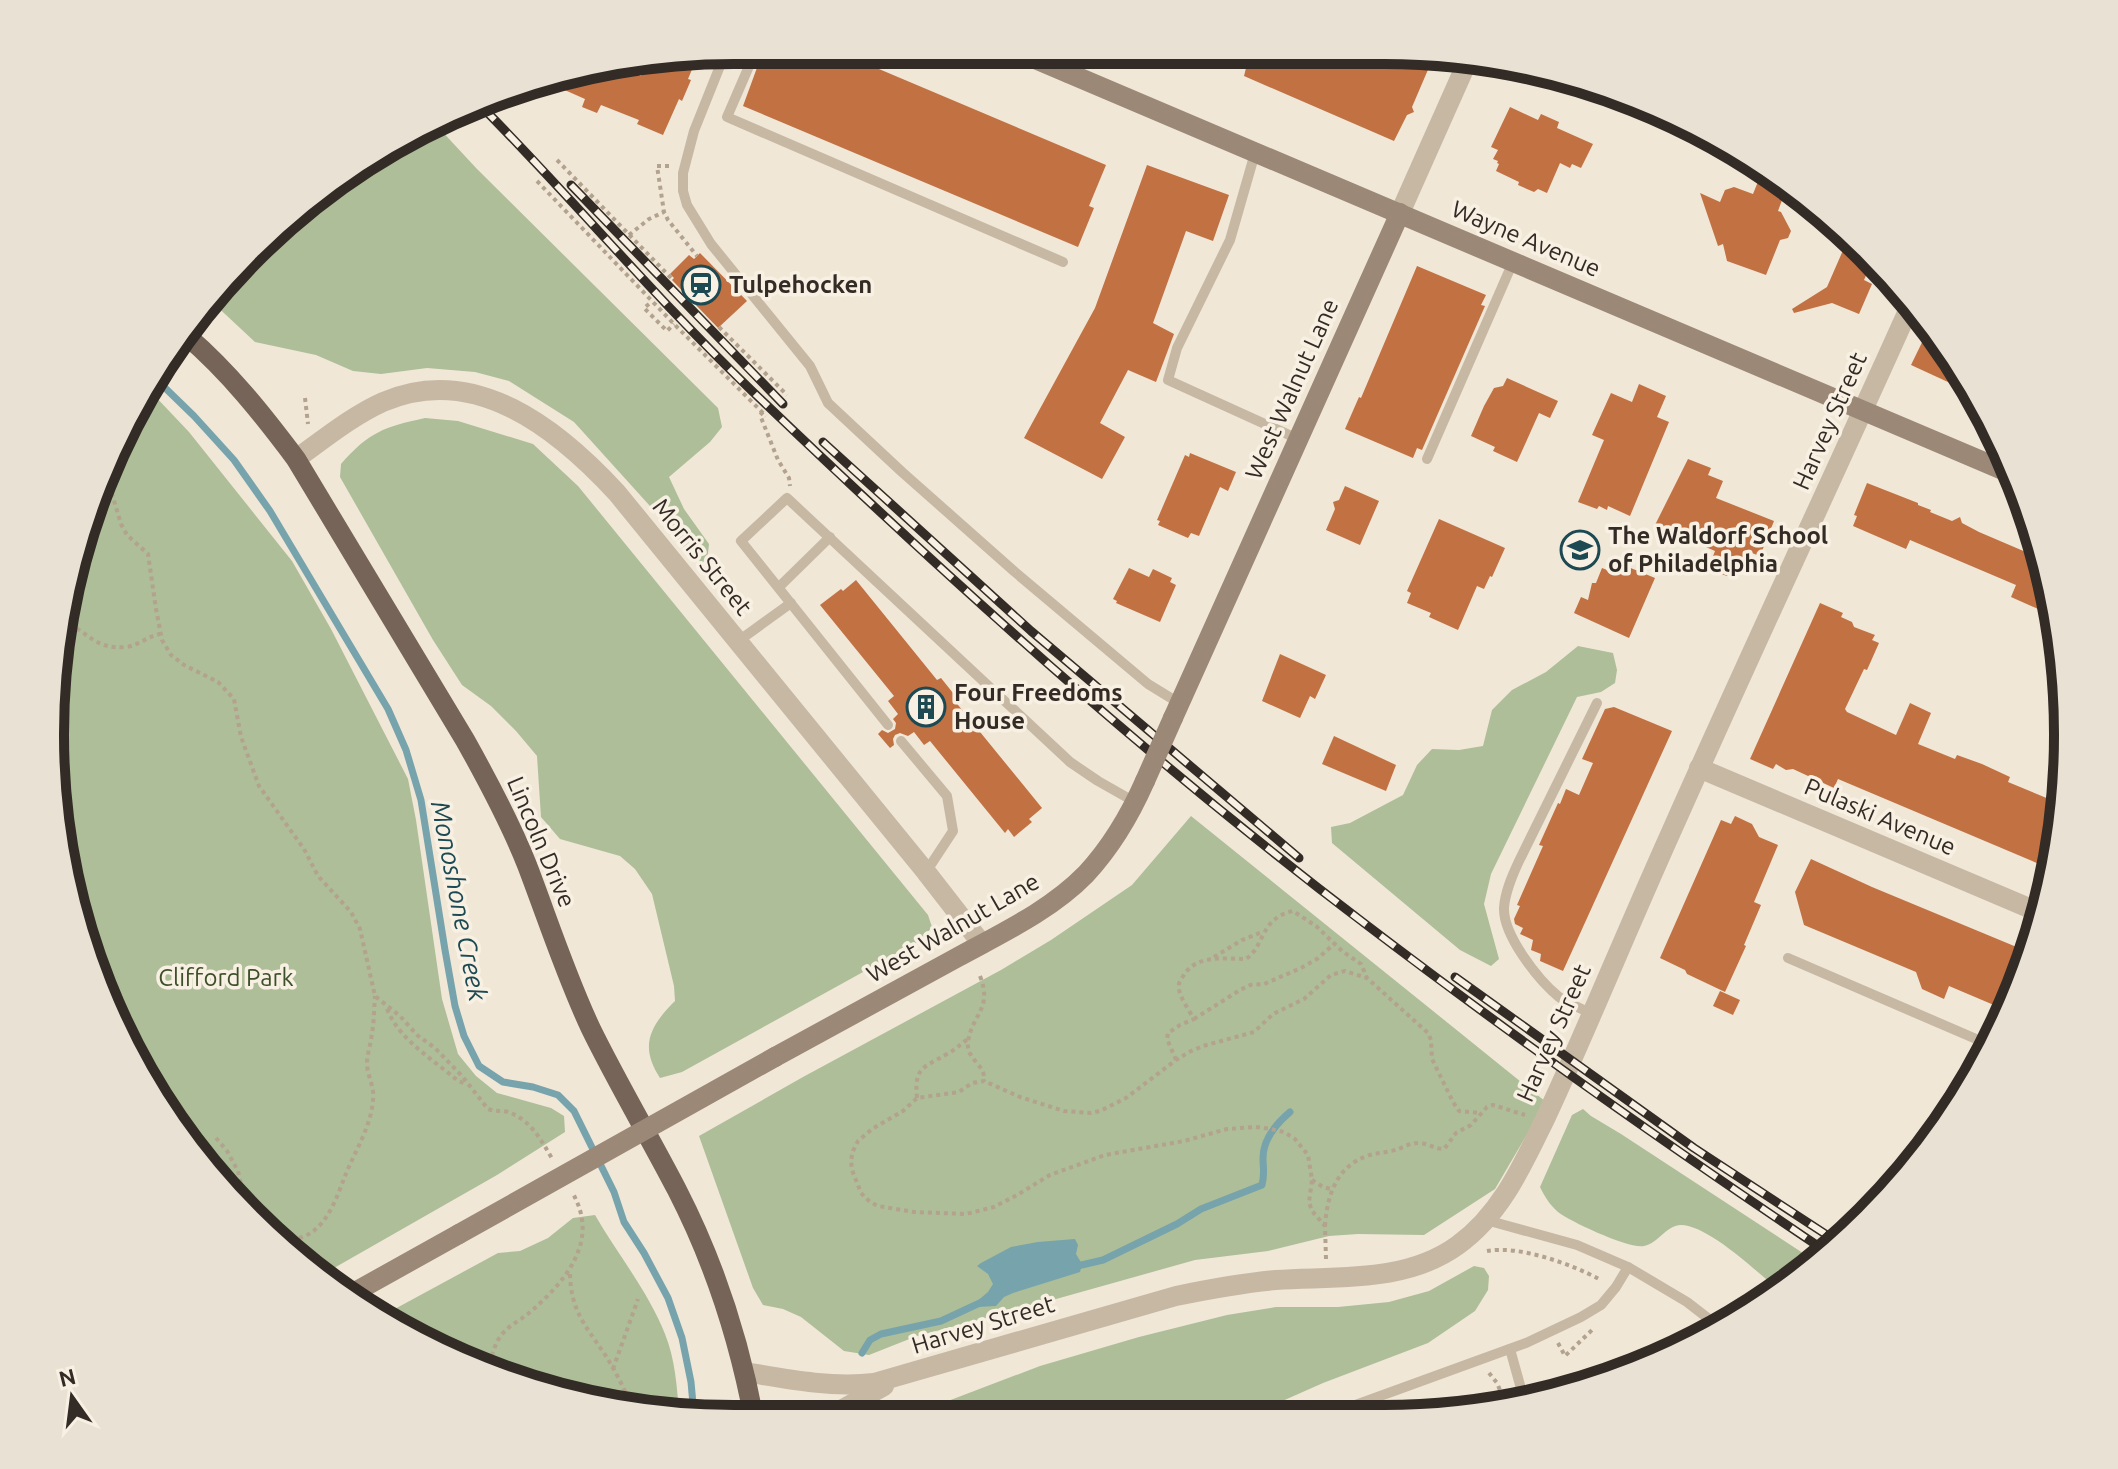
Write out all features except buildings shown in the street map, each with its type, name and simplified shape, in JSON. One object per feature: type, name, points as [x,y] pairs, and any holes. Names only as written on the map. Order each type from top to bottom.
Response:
[{"type":"main road","name":"Lincoln Drive","points":[[192,341],[235,382],[296,459],[465,740],[508,822],[592,1030],[698,1234],[723,1298],[751,1405]]},
{"type":"street","name":"Wayne Avenue","points":[[1047,64],[1999,468]]},
{"type":"street","points":[[1068,73],[1072,64]]},
{"type":"street","name":"West Walnut Lane","points":[[359,1290],[982,944],[1047,906],[1086,873],[1122,827],[1145,781],[1464,69]]},
{"type":"street","name":"Harvey Street","points":[[745,1372],[859,1385],[903,1376],[1176,1296],[1225,1286],[1374,1276],[1420,1265],[1459,1245],[1486,1220],[1518,1175],[1699,768],[1906,315]]},
{"type":"street","name":"Morris Street","points":[[296,459],[369,409],[420,391],[464,391],[491,399],[539,422],[576,451],[617,493],[982,944]]},
{"type":"street","name":"Pulaski Avenue","points":[[1699,768],[2031,909]]},
{"type":"street","name":"Harvey Street","points":[[850,1405],[903,1376]]},
{"type":"lane","points":[[721,64],[694,131],[683,173],[687,205],[711,244],[810,366],[828,403],[902,472],[1176,711]]},
{"type":"lane","points":[[750,64],[727,117],[1063,262]]},
{"type":"lane","points":[[1255,153],[1230,240],[1177,348],[1168,380],[1298,439]]},
{"type":"lane","points":[[1427,459],[1513,262]]},
{"type":"lane","points":[[888,725],[741,541],[787,498],[1070,762],[1135,802]]},
{"type":"lane","points":[[779,587],[830,537]]},
{"type":"lane","points":[[737,642],[791,603]]},
{"type":"lane","points":[[1592,1014],[1560,997],[1525,958],[1508,930],[1504,907],[1519,861],[1597,703]]},
{"type":"lane","points":[[901,741],[947,796],[953,831],[926,872]]},
{"type":"lane","points":[[1788,958],[1980,1041]]},
{"type":"lane","points":[[1486,1220],[1577,1245],[1628,1267],[1687,1302],[1710,1320]]},
{"type":"lane","points":[[1356,1405],[1510,1349],[1581,1317],[1601,1305],[1628,1267]]},
{"type":"lane","points":[[1510,1349],[1521,1390]]},
{"type":"path","points":[[557,160],[673,280]]},
{"type":"path","points":[[657,166],[664,212],[676,232],[697,256]]},
{"type":"path","points":[[537,181],[765,414],[760,415],[778,460],[789,478],[787,498]]},
{"type":"path","points":[[629,235],[664,212]]},
{"type":"path","points":[[649,304],[644,308],[667,331],[674,324]]},
{"type":"path","points":[[719,327],[787,395]]},
{"type":"path","points":[[305,398],[308,427]]},
{"type":"path","points":[[110,492],[127,535],[148,554],[160,634],[171,655],[218,682],[234,699],[241,737],[259,786],[304,849],[318,876],[351,912],[360,929],[375,996],[367,1064],[373,1100],[361,1142],[336,1203],[306,1236],[292,1239]]},
{"type":"path","points":[[73,626],[94,642],[114,647],[133,646],[145,637],[160,634]]},
{"type":"path","points":[[1212,958],[1246,959],[1255,950],[1263,932],[1282,915],[1293,911],[1361,964],[1367,978],[1430,1036],[1432,1059],[1459,1111],[1481,1113]]},
{"type":"path","points":[[1194,1019],[1179,984],[1190,967],[1263,932]]},
{"type":"path","points":[[1176,1060],[1167,1039],[1168,1033],[1250,985],[1264,984],[1301,968],[1326,953],[1334,944]]},
{"type":"path","points":[[1325,1226],[1312,1211],[1309,1202],[1312,1180],[1308,1155],[1295,1139],[1271,1129],[1227,1129],[1184,1141],[1105,1155],[1050,1175],[994,1207],[966,1214],[914,1212],[870,1202],[857,1185],[852,1170],[853,1151],[858,1141],[872,1129],[903,1111],[917,1098],[959,1092],[972,1083],[984,1081],[1064,1111],[1091,1113],[1112,1106],[1176,1060],[1203,1046],[1254,1032],[1273,1014],[1297,1003],[1320,983],[1339,972],[1367,978]]},
{"type":"path","points":[[980,976],[986,992],[985,1000],[969,1038],[970,1055],[982,1068],[984,1081]]},
{"type":"path","points":[[375,996],[435,1048],[488,1109],[510,1113],[527,1123],[538,1134],[559,1171]]},
{"type":"path","points":[[387,1007],[391,1018],[413,1045],[458,1081],[469,1085]]},
{"type":"path","points":[[917,1098],[919,1071],[969,1038]]},
{"type":"path","points":[[1327,1277],[1326,1208],[1337,1178],[1352,1163],[1364,1156],[1397,1150],[1409,1143],[1424,1143],[1444,1149],[1456,1133],[1471,1125],[1493,1105],[1525,1115]]},
{"type":"path","points":[[216,1138],[238,1171],[242,1190]]},
{"type":"path","points":[[1312,1180],[1332,1189]]},
{"type":"path","points":[[491,1359],[503,1332],[538,1306],[570,1271],[580,1247],[582,1229],[581,1214],[567,1184]]},
{"type":"path","points":[[1487,1251],[1543,1257],[1599,1279]]},
{"type":"path","points":[[570,1271],[570,1289],[575,1308],[587,1332],[605,1354],[626,1396]]},
{"type":"path","points":[[613,1369],[638,1299]]},
{"type":"green space","points":[[442,131],[718,408],[722,427],[710,442],[669,477],[684,509],[709,544],[707,562],[701,562],[682,546],[574,422],[509,381],[475,372],[427,368],[381,374],[353,371],[316,355],[255,342],[218,307],[230,292],[292,230],[326,203],[399,154]]},
{"type":"green space","name":"Clifford Park","points":[[155,397],[189,432],[292,561],[331,629],[408,779],[442,999],[458,1054],[476,1076],[497,1093],[551,1108],[564,1116],[565,1132],[497,1175],[331,1270],[260,1209],[203,1143],[154,1070],[115,991],[87,908],[77,865],[65,778],[65,691],[77,604],[87,561],[115,478]]},
{"type":"green space","points":[[425,418],[458,421],[533,444],[578,486],[928,915],[932,927],[921,940],[682,1072],[660,1078],[650,1056],[650,1037],[659,1019],[675,1001],[652,894],[635,869],[620,856],[560,839],[541,817],[537,756],[491,706],[462,685],[340,477],[341,464],[369,438],[399,424]]},
{"type":"green space","points":[[1578,646],[1613,653],[1617,670],[1615,683],[1601,692],[1577,697],[1491,874],[1484,904],[1499,959],[1491,966],[1460,950],[1332,843],[1331,827],[1350,823],[1403,795],[1417,765],[1432,749],[1459,750],[1483,746],[1492,710],[1512,690],[1546,672]]},
{"type":"green space","points":[[1191,816],[1546,1102],[1495,1189],[1424,1235],[1329,1236],[1268,1251],[1195,1260],[917,1336],[869,1355],[844,1351],[801,1317],[763,1305],[753,1288],[699,1136],[1051,940],[1132,885]]},
{"type":"green space","points":[[1583,1109],[1806,1255],[1770,1282],[1730,1249],[1692,1227],[1675,1226],[1654,1242],[1637,1246],[1600,1234],[1558,1212],[1540,1187],[1572,1115]]},
{"type":"green space","points":[[595,1215],[641,1288],[668,1343],[678,1403],[604,1392],[519,1369],[438,1336],[392,1311],[498,1253],[520,1251],[548,1238],[573,1218]]},
{"type":"green space","points":[[1474,1266],[1484,1268],[1489,1276],[1488,1290],[1475,1311],[1428,1343],[1274,1405],[938,1405],[1040,1366],[1227,1315],[1276,1307],[1338,1307],[1389,1302],[1429,1291]]},
{"type":"water","points":[[1075,1239],[1078,1245],[1076,1254],[1082,1264],[1080,1272],[1013,1293],[996,1306],[977,1307],[975,1303],[993,1284],[988,1274],[977,1266],[981,1263],[1011,1247]]},
{"type":"waterway","name":"Monoshone Creek","points":[[162,385],[234,460],[270,511],[388,709],[406,750],[421,800],[455,1006],[464,1036],[479,1066],[503,1082],[558,1095],[574,1111],[614,1192],[624,1222],[668,1298],[682,1338],[693,1404]]},
{"type":"waterway","points":[[1073,1267],[1103,1260],[1201,1209],[1262,1185],[1265,1144],[1276,1126],[1290,1112]]},
{"type":"waterway","points":[[862,1353],[870,1340],[881,1334],[941,1321],[984,1301]]},
{"type":"railway","points":[[487,112],[682,321],[751,390],[900,530],[1129,734],[1287,864],[1480,1010],[1818,1246]]},
{"type":"railway","points":[[571,185],[783,404]]},
{"type":"railway","points":[[823,442],[1031,631],[1299,858]]},
{"type":"railway","points":[[1455,977],[1694,1148],[1829,1236]]},
{"type":"place","name":"Tulpehocken","points":[[701,285]]},
{"type":"place","name":"The Waldorf School of Philadelphia","points":[[1580,550]]},
{"type":"place","name":"Four Freedoms House","points":[[926,707]]}]
